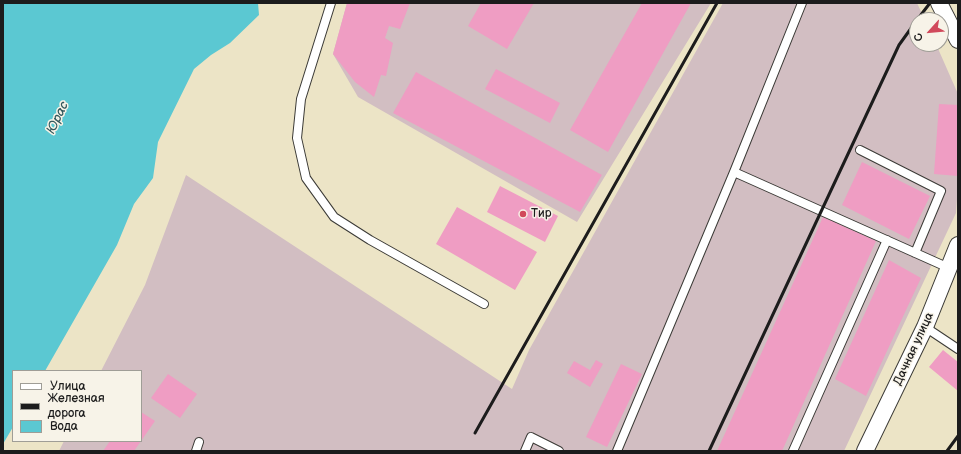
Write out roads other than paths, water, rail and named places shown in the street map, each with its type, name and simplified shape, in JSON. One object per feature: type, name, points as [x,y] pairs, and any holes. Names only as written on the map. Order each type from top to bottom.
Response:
[{"type":"street","points":[[940,3],[958,40]]},
{"type":"street","name":"Дачная улица","points":[[865,451],[925,327],[958,244]]},
{"type":"lane","points":[[331,3],[301,99],[297,138],[306,178],[334,217],[370,240],[484,304]]},
{"type":"lane","points":[[617,451],[734,172],[802,3]]},
{"type":"lane","points":[[860,150],[941,191],[915,253]]},
{"type":"lane","points":[[734,172],[949,268]]},
{"type":"lane","points":[[793,451],[887,240]]},
{"type":"lane","points":[[925,327],[958,349]]},
{"type":"lane","points":[[525,451],[531,437],[559,451]]},
{"type":"lane","points":[[196,451],[199,442]]},
{"type":"water","name":"Юрас","points":[[3,3],[258,3],[259,15],[230,43],[211,55],[194,69],[158,142],[153,178],[134,204],[117,245],[46,370],[12,370],[12,429],[3,444]]},
{"type":"railway","points":[[475,433],[717,3]]},
{"type":"railway","points":[[923,12],[930,3]]},
{"type":"railway","points":[[709,451],[899,45],[909,31]]},
{"type":"railway","points":[[947,451],[958,436]]},
{"type":"place","name":"Тир","points":[[523,214]]}]
